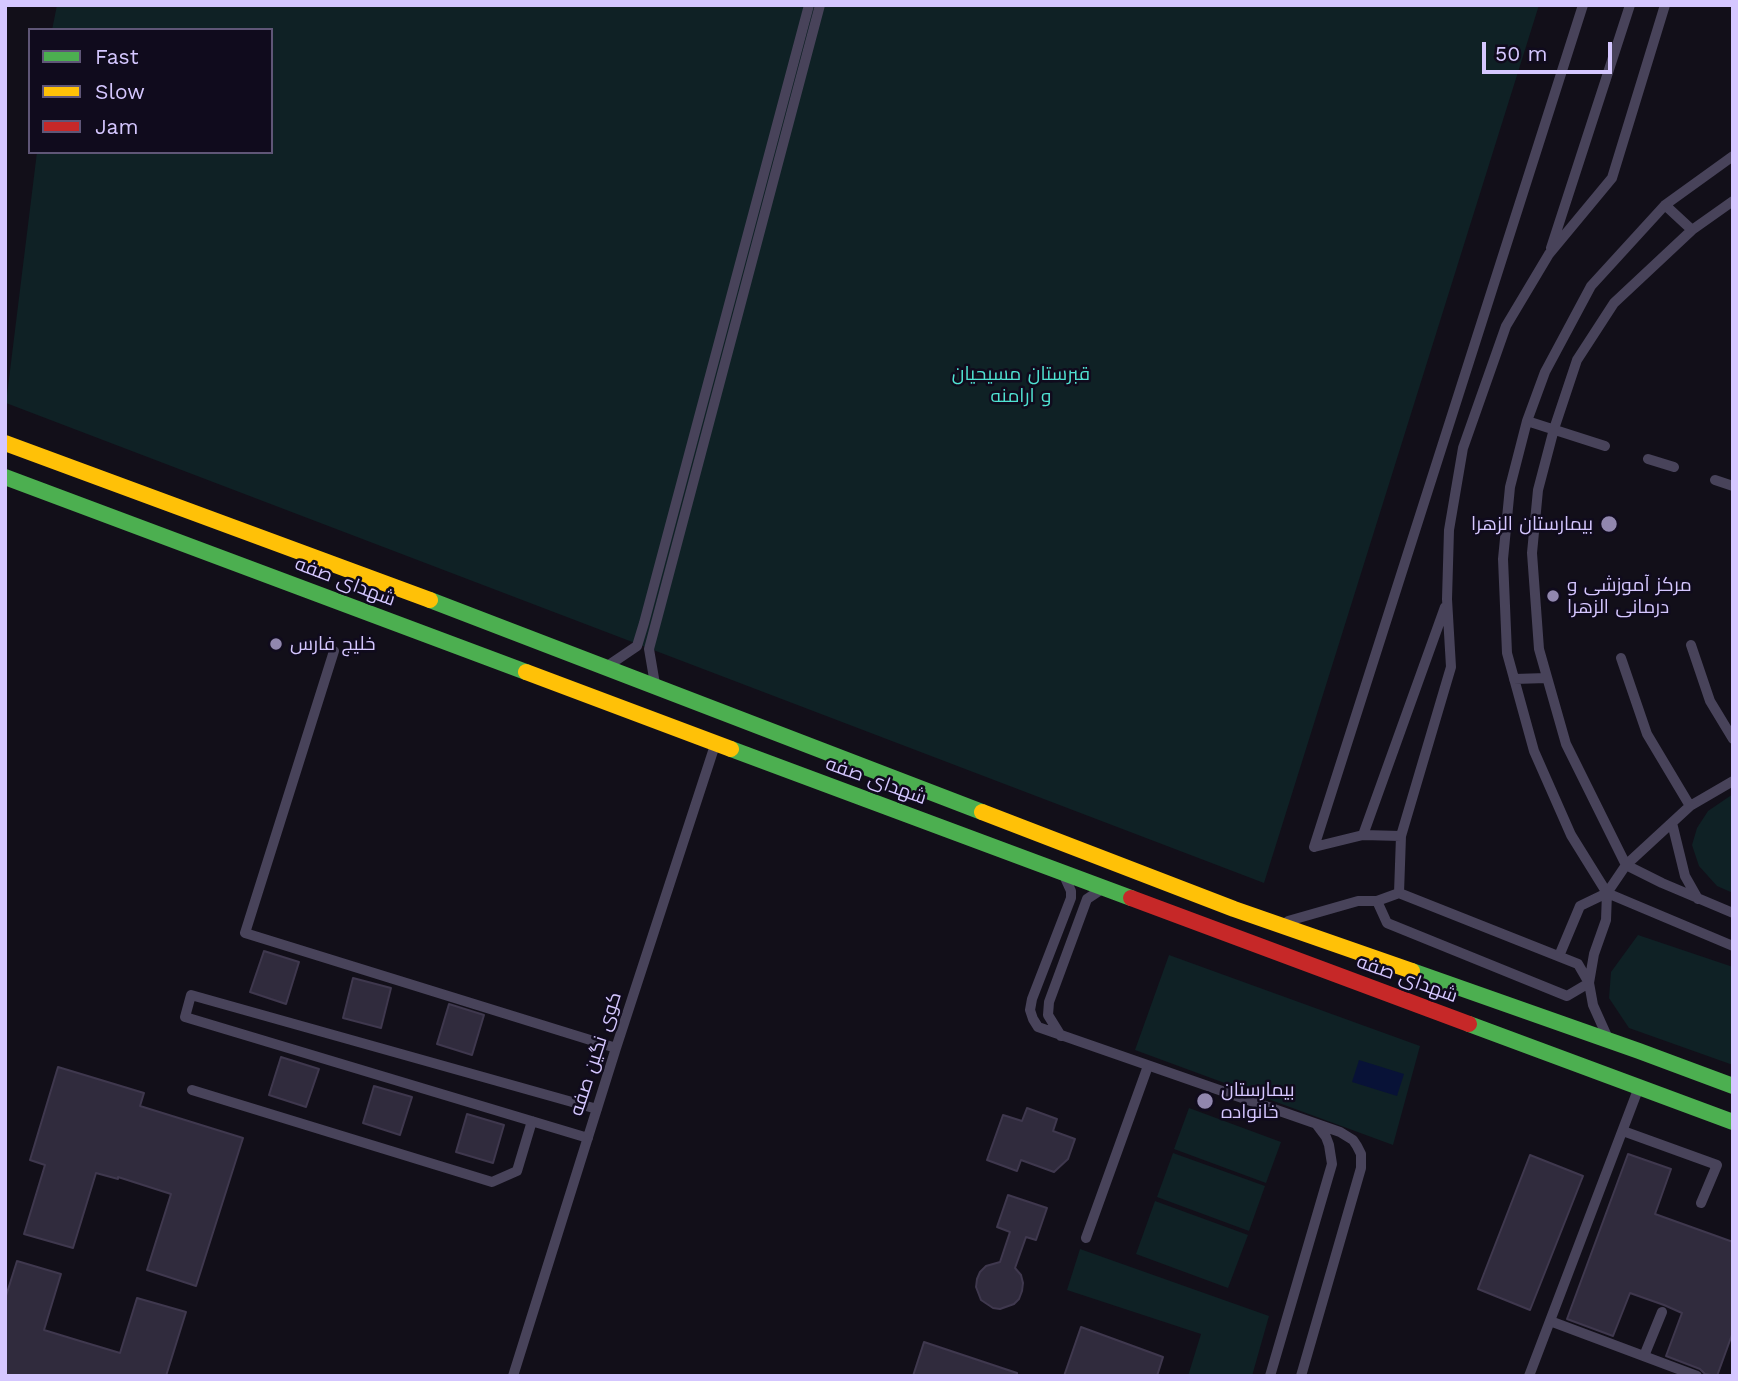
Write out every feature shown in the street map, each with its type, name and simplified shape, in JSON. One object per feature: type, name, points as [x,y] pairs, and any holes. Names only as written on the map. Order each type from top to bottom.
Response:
[{"type":"main road","name":"شهدای صفه","points":[[5,443],[716,743],[1733,1122]]},
{"type":"main road","name":"شهدای صفه","points":[[5,477],[358,592],[606,667],[1195,894],[1733,1086]]},
{"type":"lane","points":[[606,667],[637,646],[808,5]]},
{"type":"lane","points":[[656,686],[649,649],[820,5]]},
{"type":"lane","points":[[1401,836],[1363,835],[1314,847],[1583,5]]},
{"type":"lane","points":[[1549,254],[1630,5]]},
{"type":"lane","points":[[1399,893],[1401,836],[1451,667],[1447,601],[1449,530],[1463,448],[1506,326],[1549,254],[1612,178],[1665,5]]},
{"type":"lane","points":[[1377,901],[1387,923],[1567,996],[1589,983],[1594,954],[1606,920],[1606,893],[1571,835],[1534,751],[1507,653],[1503,559],[1510,487],[1527,421],[1545,372],[1591,286],[1665,205],[1733,156]]},
{"type":"lane","points":[[1733,201],[1692,230],[1614,303],[1577,360],[1554,429],[1538,490],[1532,553],[1539,649],[1566,744],[1626,865],[1733,913]]},
{"type":"lane","points":[[1665,205],[1692,230]]},
{"type":"lane","points":[[1527,421],[1605,446]]},
{"type":"lane","points":[[1648,459],[1674,467]]},
{"type":"lane","points":[[1715,480],[1733,486]]},
{"type":"lane","points":[[1363,835],[1447,601]]},
{"type":"lane","points":[[1691,645],[1710,701],[1733,739]]},
{"type":"lane","points":[[334,651],[245,933],[616,1048]]},
{"type":"lane","points":[[1621,658],[1647,734],[1689,806]]},
{"type":"lane","points":[[1514,679],[1547,678]]},
{"type":"lane","name":"کوی نگین صفه","points":[[513,1376],[716,743]]},
{"type":"lane","points":[[1559,956],[1580,906],[1606,893],[1626,865],[1689,806],[1733,780]]},
{"type":"lane","points":[[1672,823],[1685,876],[1698,899]]},
{"type":"lane","points":[[1061,872],[1068,882],[1071,898],[1032,999],[1030,1010],[1038,1027],[1340,1132],[1353,1140],[1361,1154],[1362,1161],[1301,1376]]},
{"type":"lane","points":[[1061,1036],[1048,1015],[1049,1002],[1087,899],[1091,894],[1105,889]]},
{"type":"lane","points":[[1277,924],[1358,901],[1377,901],[1399,893],[1578,964],[1589,983],[1593,1005],[1608,1040]]},
{"type":"lane","points":[[1606,893],[1733,946]]},
{"type":"lane","points":[[588,1138],[185,1017],[191,995],[597,1109]]},
{"type":"lane","points":[[1086,1238],[1148,1066]]},
{"type":"lane","points":[[1530,1376],[1639,1087]]},
{"type":"lane","points":[[192,1090],[492,1182],[517,1171],[532,1121]]},
{"type":"lane","points":[[1270,1376],[1332,1164],[1326,1137],[1317,1125]]},
{"type":"lane","points":[[1623,1131],[1717,1165],[1701,1203]]},
{"type":"lane","points":[[1644,1356],[1662,1311]]},
{"type":"lane","points":[[1550,1321],[1697,1376]]},
{"type":"green space","name":"قبرستان مسیحیان و ارامنه","points":[[57,5],[1539,5],[1264,883],[6,403],[37,154],[273,154],[273,28],[52,28]]},
{"type":"green space","points":[[1733,794],[1733,893],[1717,886],[1699,866],[1692,845],[1697,828],[1708,811]]},
{"type":"green space","points":[[1638,935],[1733,967],[1733,1065],[1629,1028],[1609,998],[1611,972]]},
{"type":"green space","points":[[1169,955],[1420,1046],[1393,1145],[1135,1050]]},
{"type":"green space","points":[[1189,1108],[1281,1142],[1266,1183],[1174,1149]]},
{"type":"green space","points":[[1173,1153],[1265,1186],[1249,1231],[1157,1197]]},
{"type":"green space","points":[[1155,1201],[1248,1235],[1228,1288],[1136,1254]]},
{"type":"green space","points":[[1080,1249],[1269,1316],[1252,1376],[1188,1376],[1201,1334],[1067,1290]]},
{"type":"water","points":[[1359,1060],[1404,1074],[1397,1096],[1352,1082]]},
{"type":"building","points":[[264,951],[299,962],[286,1004],[250,992]]},
{"type":"building","points":[[353,978],[391,988],[381,1028],[343,1018]]},
{"type":"building","points":[[449,1004],[484,1015],[472,1055],[437,1044]]},
{"type":"building","points":[[281,1057],[319,1069],[306,1107],[269,1095]]},
{"type":"building","points":[[58,1067],[144,1093],[140,1106],[243,1138],[196,1286],[147,1270],[171,1194],[118,1177],[96,1173],[73,1248],[24,1234],[45,1165],[30,1160]]},
{"type":"building","points":[[374,1086],[412,1097],[400,1135],[363,1123]]},
{"type":"building","points":[[1027,1108],[1057,1119],[1053,1131],[1075,1139],[1068,1159],[1054,1172],[1021,1160],[1017,1171],[987,1160],[1003,1115],[1022,1121]]},
{"type":"building","points":[[467,1114],[504,1125],[493,1163],[456,1152]]},
{"type":"building","points":[[1628,1154],[1671,1169],[1655,1214],[1733,1242],[1733,1332],[1717,1376],[1705,1374],[1700,1369],[1666,1356],[1682,1313],[1664,1305],[1630,1293],[1613,1336],[1567,1319]]},
{"type":"building","points":[[1530,1155],[1583,1176],[1530,1310],[1478,1289]]},
{"type":"building","points":[[1008,1195],[1047,1208],[1036,1240],[1026,1237],[1015,1268],[1023,1283],[1019,1299],[1000,1309],[981,1300],[976,1287],[980,1272],[986,1266],[1000,1262],[1010,1232],[997,1227]]},
{"type":"building","points":[[17,1261],[61,1274],[44,1330],[80,1341],[120,1353],[137,1298],[186,1312],[166,1376],[5,1376],[5,1299]]},
{"type":"building","points":[[1081,1327],[1163,1357],[1157,1376],[1064,1376]]},
{"type":"building","points":[[924,1342],[1017,1373],[1017,1376],[913,1376]]},
{"type":"traffic: fast","points":[[5,477],[526,672]]},
{"type":"traffic: fast","points":[[430,600],[982,812]]},
{"type":"traffic: fast","points":[[731,749],[1131,898]]},
{"type":"traffic: fast","points":[[1412,971],[1733,1086]]},
{"type":"traffic: fast","points":[[1469,1024],[1733,1122]]},
{"type":"traffic: slow","points":[[5,443],[430,600]]},
{"type":"traffic: slow","points":[[526,672],[731,749]]},
{"type":"traffic: slow","points":[[982,812],[1234,909],[1412,971]]},
{"type":"traffic: jam","points":[[1131,898],[1469,1024]]},
{"type":"place","name":"بیمارستان الزهرا","points":[[1609,524]]},
{"type":"place","name":"مرکز آموزشی و درمانی الزهرا","points":[[1553,596]]},
{"type":"place","name":"خلیج فارس","points":[[276,644]]},
{"type":"place","name":"بیمارستان خانواده","points":[[1205,1101]]}]
